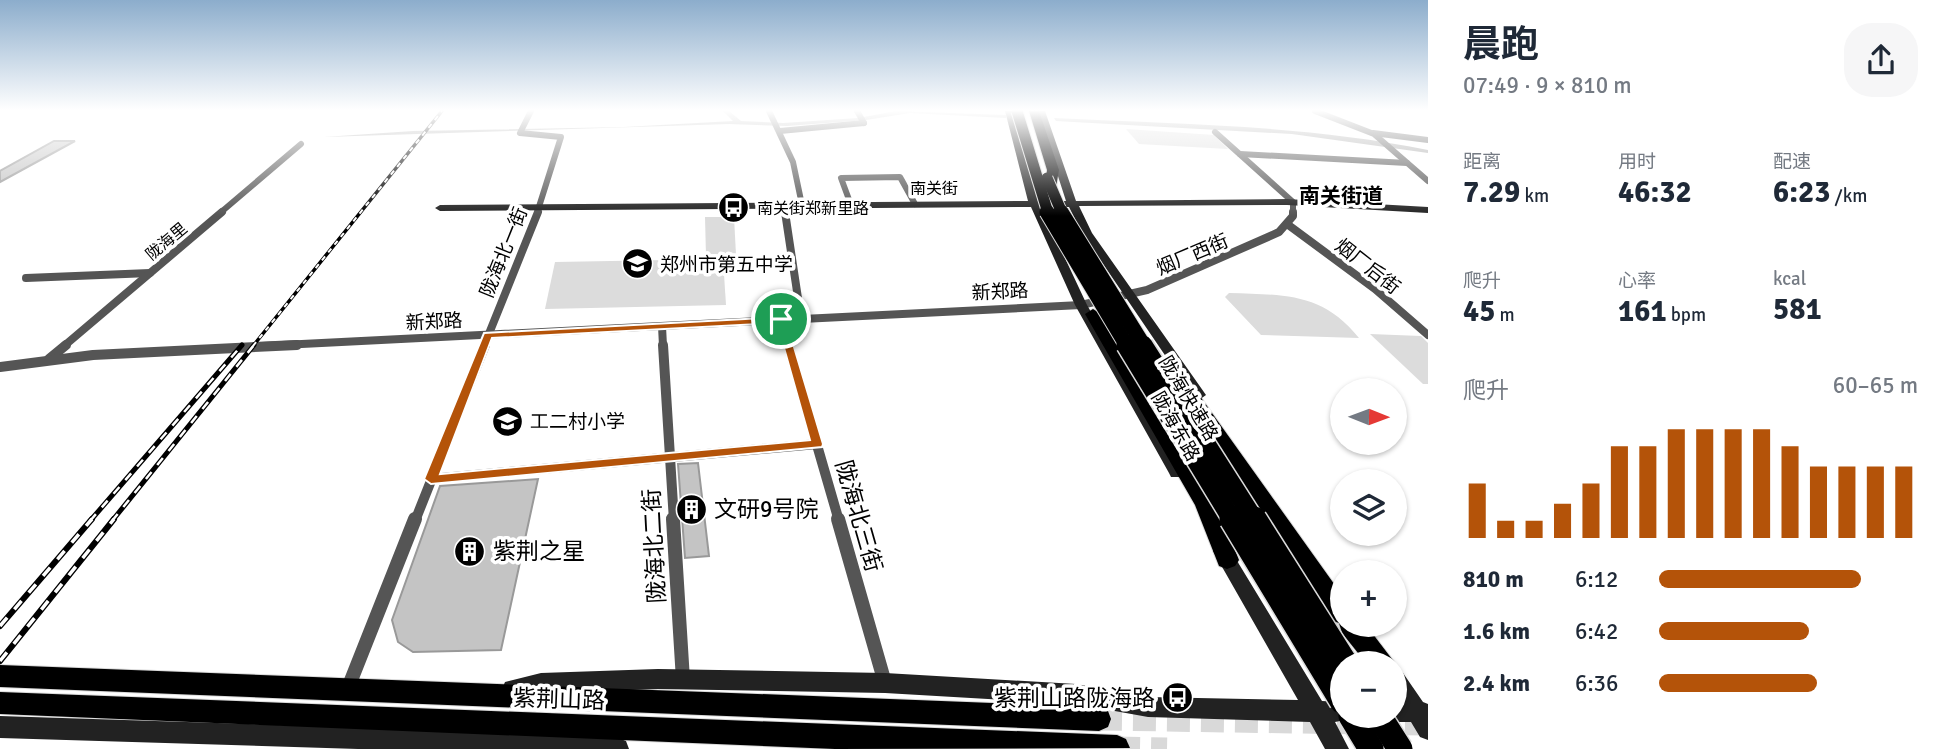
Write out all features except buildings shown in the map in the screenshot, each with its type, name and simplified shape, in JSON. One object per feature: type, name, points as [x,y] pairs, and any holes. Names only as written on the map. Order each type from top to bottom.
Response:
[{"type":"highway","name":"陇海快速路","points":[[1026,146],[1040,196],[1337,651]]},
{"type":"highway","name":"陇海快速路","points":[[1038,146],[1071,243],[1330,681]]},
{"type":"highway","points":[[1045,146],[1053,170],[1051,190]]},
{"type":"highway","points":[[1071,243],[1085,300],[1206,505],[1227,560]]},
{"type":"highway","points":[[1071,243],[1100,264],[1330,593]]},
{"type":"highway","points":[[1361,637],[1372,651]]},
{"type":"highway","points":[[1358,728],[1371,749]]},
{"type":"highway","points":[[1386,728],[1400,749]]},
{"type":"main road","name":"紫荆山路","points":[[0,676],[347,692],[626,698],[1099,719]]},
{"type":"main road","name":"紫荆山路","points":[[0,703],[1117,748]]},
{"type":"street","name":"陇海里","points":[[49,359],[299,146]]},
{"type":"street","name":"陇海北一街","points":[[347,692],[540,207],[558,146]]},
{"type":"street","points":[[786,146],[793,162],[802,205]]},
{"type":"street","name":"陇海东路","points":[[1018,146],[1034,203],[1080,305],[1338,749]]},
{"type":"street","name":"陇海东路","points":[[1053,146],[1072,203],[1087,233],[1330,593]]},
{"type":"street","points":[[1231,146],[1293,202],[1293,216],[1287,224]]},
{"type":"street","points":[[1389,146],[1428,181]]},
{"type":"street","points":[[1240,154],[1407,163]]},
{"type":"street","points":[[851,205],[841,178],[900,177],[915,204]]},
{"type":"street","name":"南关街","points":[[440,208],[1293,202],[1428,210]]},
{"type":"street","points":[[784,205],[801,318]]},
{"type":"street","name":"烟厂西街","points":[[1080,305],[1131,295],[1217,262],[1279,232],[1287,224]]},
{"type":"street","name":"烟厂后街","points":[[1287,224],[1375,289],[1428,335]]},
{"type":"street","points":[[26,278],[150,273]]},
{"type":"street","name":"新郑路","points":[[0,368],[49,359],[93,355],[1080,305]]},
{"type":"street","name":"陇海北三街","points":[[781,319],[885,683]]},
{"type":"street","name":"陇海北二街","points":[[662,326],[683,680]]},
{"type":"street","points":[[431,479],[670,455],[817,444]]},
{"type":"street","points":[[481,695],[541,683],[683,680],[885,683],[1076,694],[1148,707],[1330,712]]},
{"type":"street","points":[[1407,700],[1417,717]]},
{"type":"street","points":[[0,727],[276,738],[425,738],[618,749]]},
{"type":"shaded area","points":[[1174,146],[1225,146],[1228,149]]},
{"type":"shaded area","points":[[1378,146],[1405,146],[1428,150],[1428,153]]},
{"type":"shaded area","points":[[705,217],[734,217],[736,255],[706,256]]},
{"type":"shaded area","points":[[723,259],[726,305],[545,309],[555,262]]},
{"type":"shaded area","points":[[1229,293],[1284,296],[1316,304],[1345,323],[1359,338],[1261,335],[1225,297]]},
{"type":"shaded area","points":[[1370,334],[1421,336],[1428,343],[1428,384],[1423,384]]},
{"type":"tunnel","points":[[1099,719],[1428,724]]},
{"type":"tunnel","points":[[1117,748],[1167,749]]},
{"type":"railway","points":[[253,346],[414,146]]},
{"type":"railway","points":[[90,521],[242,345]]},
{"type":"railway","points":[[112,521],[254,345]]},
{"type":"railway","points":[[0,626],[92,519]]},
{"type":"railway","points":[[0,661],[114,519]]},
{"type":"place","name":"南关街郑新里路","points":[[734,208]]},
{"type":"place","name":"郑州市第五中学","points":[[637,264]]},
{"type":"place","name":"工二村小学","points":[[507,421]]},
{"type":"place","name":"文研9号院","points":[[691,509]]},
{"type":"place","name":"紫荆之星","points":[[470,551]]},
{"type":"place","name":"紫荆山路陇海路","points":[[1178,698]]},
{"type":"district","name":"南关街道","points":[[1341,196]]},
{"type":"route","points":[[781,319],[817,444],[670,455],[431,479],[488,335],[781,319]]}]
